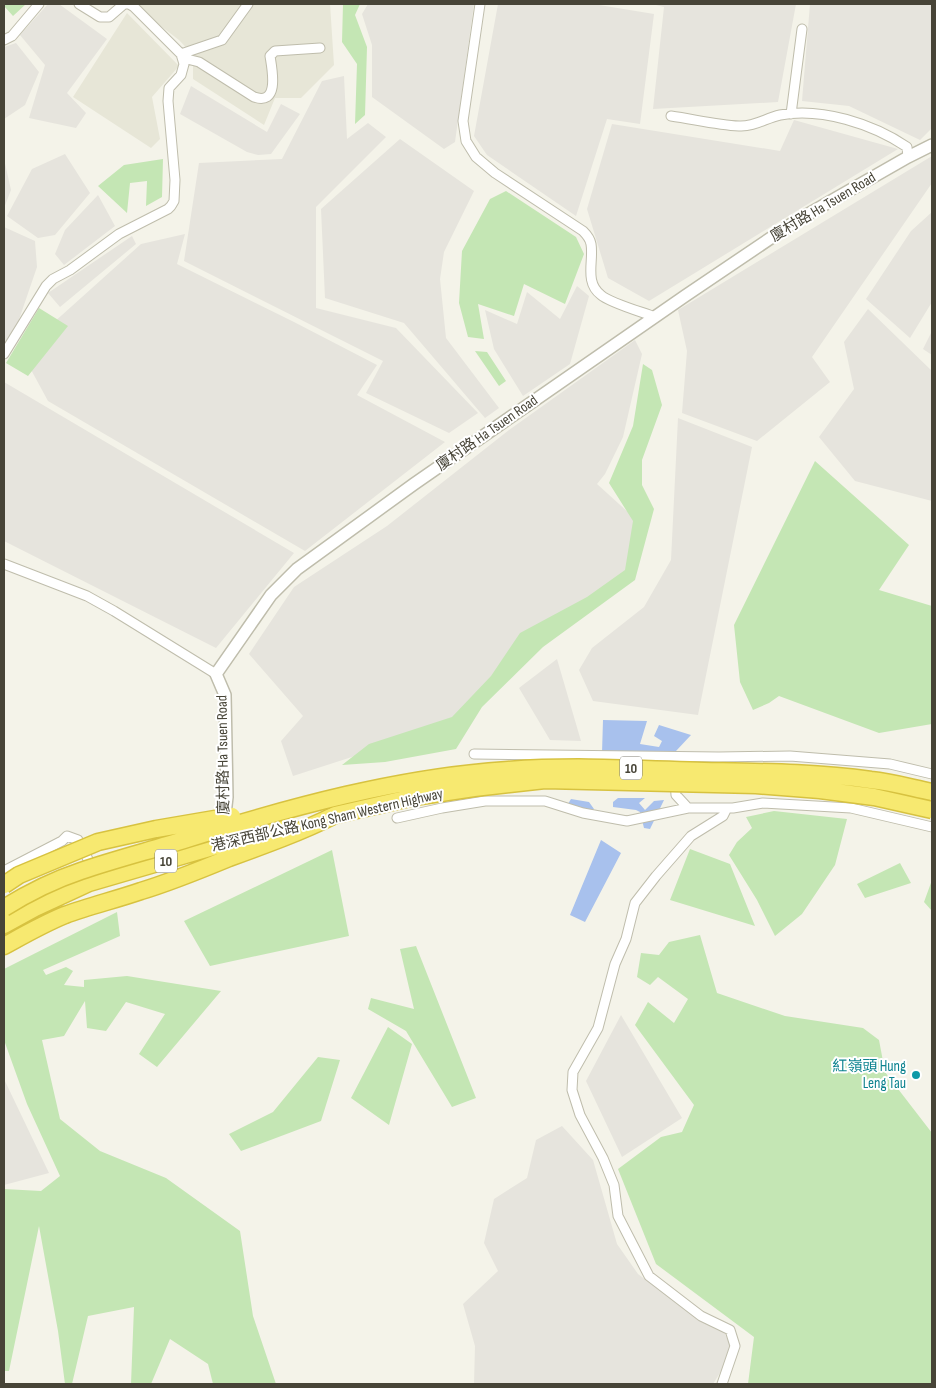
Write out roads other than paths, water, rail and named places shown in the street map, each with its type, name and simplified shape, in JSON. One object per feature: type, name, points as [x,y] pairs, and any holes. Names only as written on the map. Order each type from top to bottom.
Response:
[{"type":"highway","name":"港深西部公路 Kong Sham Western Highway","points":[[4,908],[40,888],[81,871],[214,831],[330,798],[445,776],[507,770],[574,767],[799,773],[874,780],[932,792]]},
{"type":"highway","name":"港深西部公路 Kong Sham Western Highway","points":[[4,925],[35,908],[89,883],[216,846],[335,815],[414,797],[474,788],[545,780],[756,785],[874,797],[932,810]]},
{"type":"highway","points":[[4,884],[19,875],[98,842],[156,829],[330,798]]},
{"type":"highway","points":[[4,946],[65,915],[164,883],[335,815]]},
{"type":"street","points":[[4,40],[12,36],[38,4]]},
{"type":"street","points":[[78,4],[100,16],[109,17],[124,4],[134,7],[182,56],[199,62],[254,96],[263,99],[271,91],[273,82],[270,56],[275,50],[320,48]]},
{"type":"street","points":[[182,56],[222,40],[248,4]]},
{"type":"street","points":[[480,4],[463,121],[466,141],[476,157],[495,173],[588,236],[591,243],[591,282],[601,296],[655,317]]},
{"type":"street","points":[[791,114],[802,29]]},
{"type":"street","points":[[4,354],[46,286],[53,279],[70,270],[119,234],[172,206],[175,197],[175,180],[168,101],[169,88],[181,76],[184,64],[182,56]]},
{"type":"street","points":[[671,116],[740,126],[753,124],[779,115],[807,113],[830,116],[867,126],[894,138],[908,146],[908,157]]},
{"type":"street","name":"廈村路 Ha Tsuen Road","points":[[95,872],[172,852],[223,836],[227,797],[225,695],[216,674],[271,595],[297,569],[414,484],[796,221],[932,145]]},
{"type":"street","points":[[4,564],[87,596],[216,674]]},
{"type":"street","points":[[474,754],[680,757],[790,756],[890,764],[932,774]]},
{"type":"street","points":[[680,757],[675,773],[676,794],[688,808]]},
{"type":"street","points":[[397,818],[442,808],[485,802],[544,801],[583,813],[627,822],[688,808],[727,808],[763,803],[851,808],[932,827]]},
{"type":"street","points":[[722,1384],[735,1346],[730,1330],[701,1316],[649,1276],[618,1216],[614,1185],[603,1158],[580,1115],[572,1090],[573,1072],[598,1028],[615,964],[626,939],[635,903],[656,876],[692,836],[723,816],[727,808]]},
{"type":"street","points":[[4,871],[62,841],[67,836],[78,840],[95,872],[71,881],[36,899],[4,920]]},
{"type":"water","points":[[603,720],[647,721],[640,744],[659,747],[662,741],[654,736],[659,725],[691,735],[676,751],[602,753]]},
{"type":"water","points":[[618,798],[645,798],[639,803],[645,810],[654,801],[664,800],[650,829],[644,828],[640,812],[613,807],[613,802]]},
{"type":"water","points":[[571,799],[589,802],[594,809],[585,816],[568,804]]},
{"type":"water","points":[[601,840],[621,853],[585,922],[570,915]]},
{"type":"place","name":"紅嶺頭 Hung Leng Tau","points":[[916,1075]]}]
